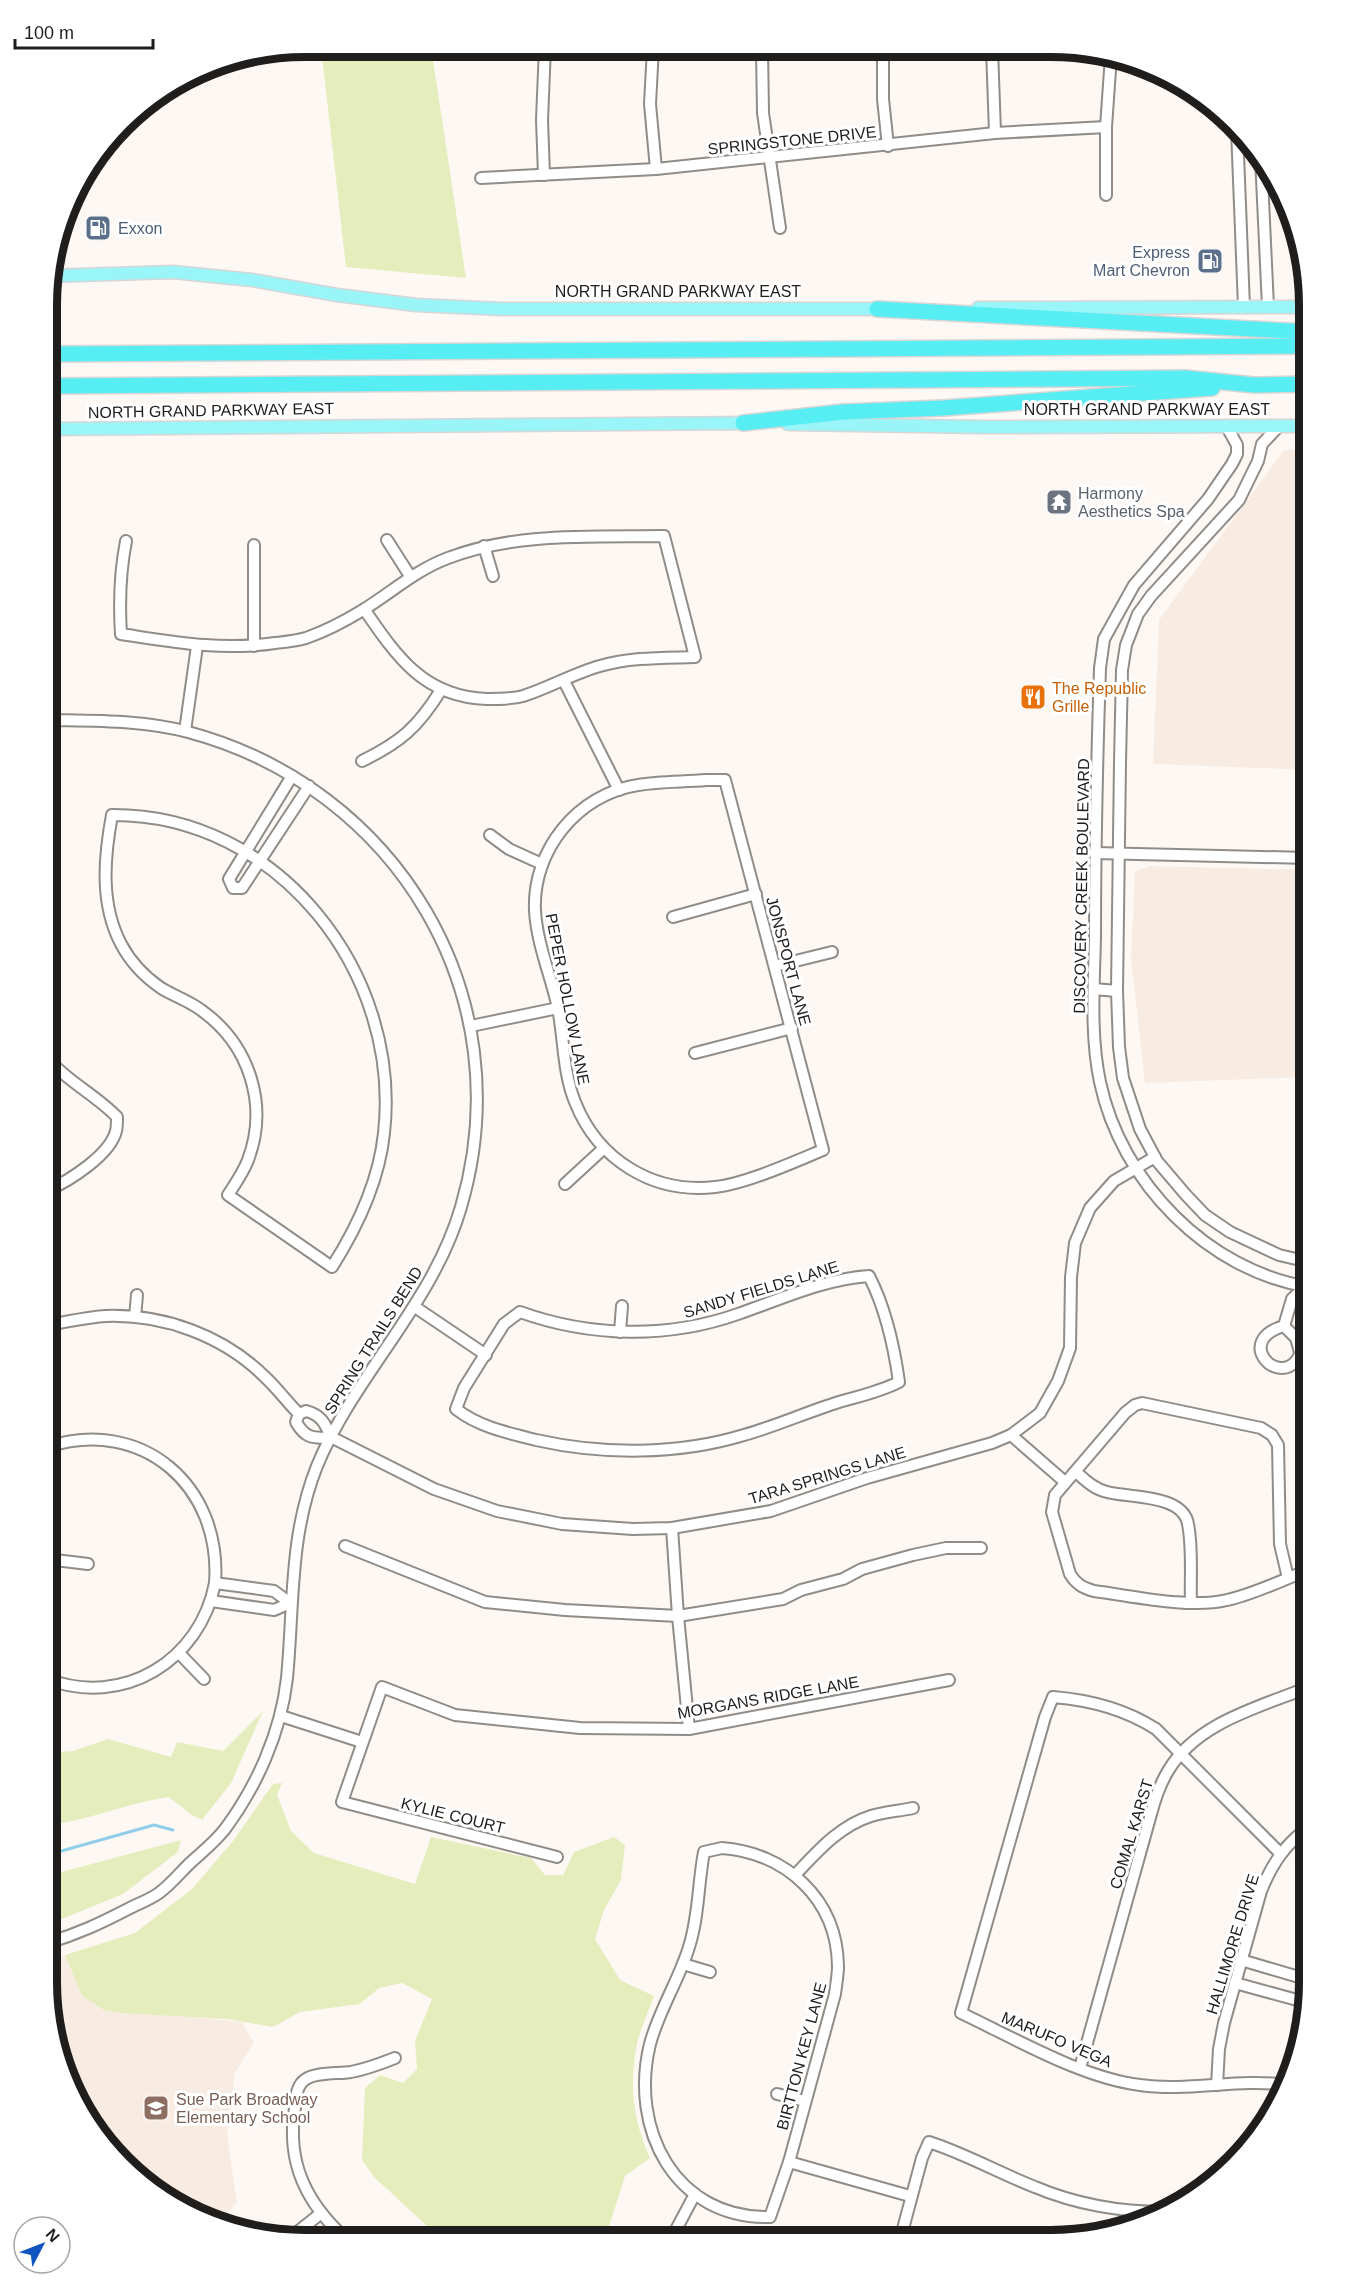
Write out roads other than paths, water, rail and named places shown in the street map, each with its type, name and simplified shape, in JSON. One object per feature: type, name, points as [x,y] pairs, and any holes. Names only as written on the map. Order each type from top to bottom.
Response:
[{"type":"highway","points":[[877,309],[1299,331]]},
{"type":"highway","points":[[57,354],[1299,346]]},
{"type":"highway","name":"NORTH GRAND PARKWAY EAST","points":[[57,386],[1150,378],[1185,378],[1254,386],[1299,384]]},
{"type":"highway","points":[[743,423],[843,412],[943,408],[1254,386]]},
{"type":"main road","name":"NORTH GRAND PARKWAY EAST","points":[[59,276],[173,272],[252,280],[416,304],[502,309],[1299,307]]},
{"type":"main road","name":"NORTH GRAND PARKWAY EAST","points":[[57,432],[743,423],[1299,426]]},
{"type":"street","points":[[544,175],[542,120],[545,57]]},
{"type":"street","points":[[653,57],[650,104],[656,169]]},
{"type":"street","points":[[762,57],[763,113],[780,228]]},
{"type":"street","points":[[883,57],[883,99],[888,146]]},
{"type":"street","points":[[992,57],[995,133]]},
{"type":"street","points":[[1106,195],[1106,127],[1110,64]]},
{"type":"street","name":"SPRINGSTONE DRIVE","points":[[480,178],[656,169],[995,133],[1106,127]]},
{"type":"street","points":[[1238,143],[1244,307]]},
{"type":"street","points":[[1262,174],[1268,307]]},
{"type":"street","name":"DISCOVERY CREEK BOULEVARD","points":[[1227,427],[1237,445],[1237,454],[1228,471],[1208,499],[1134,585],[1104,639],[1100,668],[1095,853],[1094,1046],[1100,1083],[1119,1138],[1135,1168],[1169,1211],[1191,1233],[1211,1247],[1271,1276],[1299,1287]]},
{"type":"street","points":[[1278,427],[1262,444],[1254,469],[1239,500],[1151,596],[1138,614],[1126,645],[1122,670],[1117,991],[1123,1078],[1140,1129],[1155,1157],[1185,1196],[1205,1215],[1251,1243],[1279,1255],[1299,1260]]},
{"type":"street","points":[[126,541],[119,606],[121,634],[197,646],[228,648],[304,639],[364,609],[410,576],[447,558],[484,546],[524,538],[664,536],[695,657],[636,658],[598,666],[521,696],[498,699],[473,698],[441,690],[416,674],[393,651],[364,609]]},
{"type":"street","points":[[387,540],[410,576]]},
{"type":"street","points":[[254,545],[254,646]]},
{"type":"street","points":[[484,546],[493,576]]},
{"type":"street","points":[[185,731],[197,646]]},
{"type":"street","points":[[564,681],[619,790]]},
{"type":"street","points":[[362,761],[388,748],[407,734],[426,714],[441,690]]},
{"type":"street","name":"SPRING TRAILS BEND","points":[[57,720],[133,723],[185,731],[225,744],[271,764],[309,786],[343,811],[391,858],[428,911],[452,964],[471,1026],[476,1072],[475,1140],[462,1206],[444,1253],[415,1307],[331,1437],[306,1495],[297,1532],[290,1603],[287,1678],[281,1716],[262,1768],[224,1830],[160,1892],[82,1933],[57,1940]]},
{"type":"street","points":[[292,776],[229,879],[233,888],[242,888],[309,786]]},
{"type":"street","name":"PEPER HOLLOW LANE","points":[[725,780],[637,785],[593,801],[562,828],[542,864],[536,887],[537,930],[558,1008],[568,1081],[574,1101],[586,1125],[603,1149],[631,1170],[659,1182],[692,1188],[717,1187],[746,1179],[823,1150]]},
{"type":"street","name":"JONSPORT LANE","points":[[725,780],[823,1150]]},
{"type":"street","points":[[135,814],[182,824],[215,837],[260,862],[302,897],[327,925],[348,956],[377,1024],[386,1096],[384,1134],[377,1172],[364,1210],[332,1267],[228,1195],[242,1173],[255,1136],[257,1111],[254,1088],[247,1065],[235,1044],[219,1024],[200,1009],[162,988],[139,969],[122,945],[109,915],[105,886],[107,838],[112,815],[135,814]]},
{"type":"street","points":[[490,835],[509,849],[542,864]]},
{"type":"street","points":[[1095,853],[1299,858]]},
{"type":"street","points":[[673,916],[756,894]]},
{"type":"street","points":[[775,966],[832,952]]},
{"type":"street","points":[[1094,989],[1117,991]]},
{"type":"street","points":[[471,1026],[558,1008]]},
{"type":"street","points":[[695,1053],[792,1028]]},
{"type":"street","points":[[57,1067],[86,1092],[104,1102],[117,1117],[116,1133],[104,1149],[78,1173],[57,1185]]},
{"type":"street","points":[[565,1184],[603,1149]]},
{"type":"street","name":"TARA SPRINGS LANE","points":[[331,1437],[434,1489],[497,1511],[562,1524],[595,1527],[672,1527],[771,1511],[867,1478],[992,1443],[1011,1435],[1040,1413],[1058,1381],[1070,1348],[1071,1277],[1075,1243],[1084,1220],[1106,1188],[1155,1157]]},
{"type":"street","name":"SANDY FIELDS LANE","points":[[869,1275],[878,1293],[899,1382],[882,1391],[839,1402],[742,1436],[698,1446],[615,1450],[566,1447],[519,1436],[473,1421],[456,1409],[464,1388],[486,1355],[504,1324],[520,1312],[561,1325],[591,1330],[620,1332],[669,1330],[698,1326],[796,1293],[851,1277],[869,1275]]},
{"type":"street","points":[[135,1317],[137,1295]]},
{"type":"street","points":[[1284,1326],[1292,1299],[1299,1295]]},
{"type":"street","points":[[620,1332],[622,1306]]},
{"type":"street","points":[[415,1307],[486,1355]]},
{"type":"street","points":[[57,1323],[106,1316],[135,1317],[164,1322],[214,1340],[265,1376],[299,1414]]},
{"type":"street","points":[[1284,1326],[1264,1335],[1260,1345],[1261,1355],[1267,1364],[1277,1368],[1287,1367],[1299,1358]]},
{"type":"street","points":[[1284,1326],[1299,1343]]},
{"type":"street","points":[[1288,1578],[1280,1544],[1278,1445],[1272,1435],[1261,1428],[1142,1404],[1135,1405],[1125,1413],[1055,1495],[1052,1512],[1067,1568],[1075,1581],[1084,1588],[1191,1603],[1227,1600],[1288,1578],[1299,1573]]},
{"type":"street","points":[[306,1411],[315,1413],[323,1420],[331,1437],[312,1439],[302,1433],[296,1422],[299,1414],[306,1411]]},
{"type":"street","points":[[1011,1435],[1065,1482]]},
{"type":"street","points":[[57,1445],[71,1442],[116,1442],[141,1450],[163,1462],[198,1499],[208,1520],[214,1542],[215,1583],[212,1601],[201,1624],[179,1653],[152,1673],[134,1681],[107,1687],[81,1687],[57,1681]]},
{"type":"street","points":[[1076,1472],[1105,1492],[1178,1506],[1188,1521],[1191,1603]]},
{"type":"street","points":[[672,1527],[689,1729]]},
{"type":"street","points":[[345,1546],[485,1602],[565,1610],[678,1616],[783,1599],[801,1590],[843,1579],[862,1569],[913,1555],[946,1548],[981,1548]]},
{"type":"street","points":[[57,1560],[88,1564]]},
{"type":"street","points":[[212,1601],[274,1610],[290,1603],[274,1591],[215,1583]]},
{"type":"street","points":[[242,1605],[245,1586]]},
{"type":"street","points":[[179,1653],[204,1679]]},
{"type":"street","name":"MORGANS RIDGE LANE","points":[[362,1742],[382,1687],[455,1715],[580,1728],[689,1729],[948,1680]]},
{"type":"street","name":"COMAL KARST","points":[[1080,2068],[1159,1786],[1168,1769],[1181,1753],[1219,1724],[1299,1691]]},
{"type":"street","name":"MARUFO VEGA","points":[[1181,1753],[1156,1729],[1139,1718],[1075,1699],[1053,1697],[1045,1717],[961,2013],[1080,2068],[1107,2078],[1140,2085],[1186,2087],[1255,2083],[1276,2084]]},
{"type":"street","points":[[281,1716],[362,1742]]},
{"type":"street","name":"KYLIE COURT","points":[[362,1742],[342,1802],[557,1857]]},
{"type":"street","points":[[1181,1753],[1280,1853]]},
{"type":"street","points":[[676,2230],[695,2194],[672,2172],[661,2155],[646,2114],[644,2090],[650,2043],[690,1945],[696,1918],[704,1852],[722,1848],[756,1853],[795,1875],[826,1842],[845,1829],[871,1816],[913,1808]]},
{"type":"street","name":"HALLIMORE DRIVE","points":[[1217,2085],[1219,2049],[1261,1891],[1280,1853],[1299,1834]]},
{"type":"street","name":"BIRTTON KEY LANE","points":[[695,2194],[727,2212],[748,2218],[770,2217],[789,2162],[835,1994],[838,1968],[837,1948],[827,1917],[812,1894],[795,1875]]},
{"type":"street","points":[[1241,1960],[1299,1977]]},
{"type":"street","points":[[683,1964],[710,1972]]},
{"type":"street","points":[[1235,1983],[1298,2001]]},
{"type":"street","points":[[337,2230],[320,2214],[304,2186],[294,2146],[297,2094],[303,2081],[309,2077],[371,2067],[395,2058]]},
{"type":"street","points":[[777,2094],[805,2101]]},
{"type":"street","points":[[902,2230],[910,2196],[929,2142],[1036,2188],[1114,2209],[1141,2213]]},
{"type":"street","points":[[789,2162],[910,2196]]},
{"type":"street","points":[[300,2230],[320,2214]]},
{"type":"waterway","points":[[57,1852],[154,1825],[173,1830]]},
{"type":"place","name":"Exxon","points":[[98,228]]},
{"type":"place","name":"Express Mart Chevron","points":[[1210,261]]},
{"type":"place","name":"Harmony Aesthetics Spa","points":[[1059,502]]},
{"type":"place","name":"The Republic Grille","points":[[1033,697]]},
{"type":"place","name":"Sue Park Broadway Elementary School","points":[[156,2108]]}]
